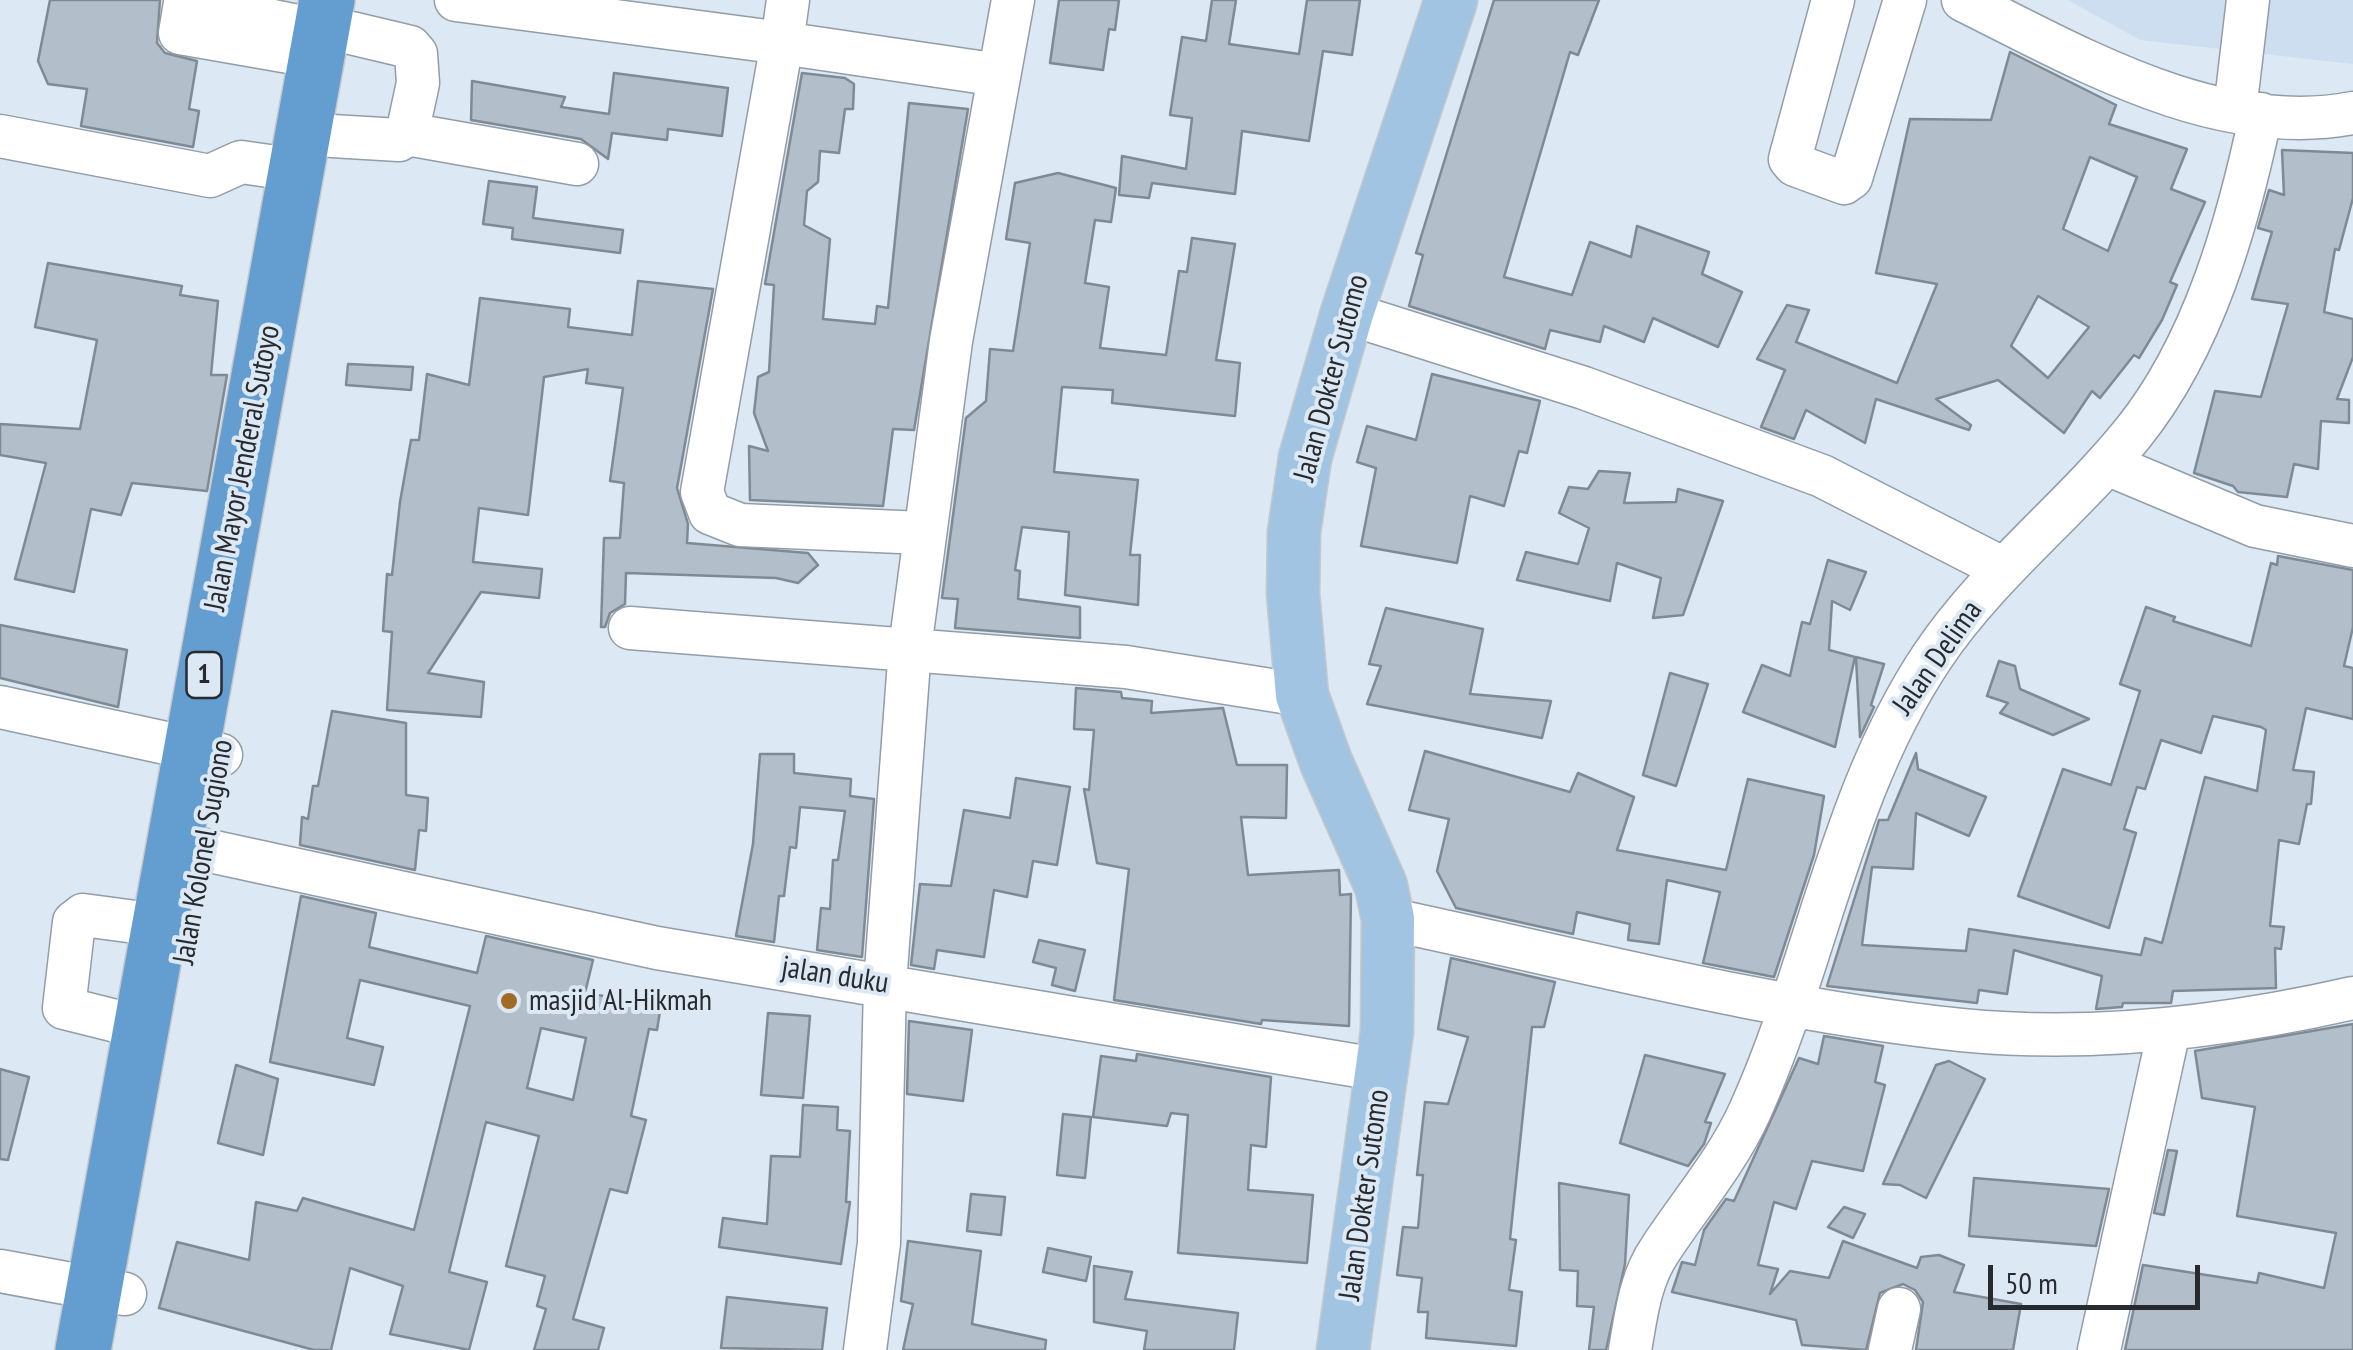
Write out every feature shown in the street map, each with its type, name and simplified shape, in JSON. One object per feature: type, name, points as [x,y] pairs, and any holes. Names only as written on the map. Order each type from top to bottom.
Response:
[{"type":"highway","name":"Jalan Mayor Jenderal Sutoyo","points":[[83,1350],[109,1291],[140,1027],[158,925],[188,846],[315,153],[335,24]]},
{"type":"highway","name":"Jalan Kolonel Sugiono","points":[[114,1350],[109,1291],[188,846]]},
{"type":"main road","name":"Jalan Dokter Sutomo","points":[[1344,1350],[1382,1070],[1390,974],[1388,919],[1381,886],[1326,762],[1302,695],[1293,593],[1294,532],[1305,458],[1347,313],[1451,0]]},
{"type":"street","points":[[456,0],[998,74]]},
{"type":"street","points":[[788,0],[702,492],[704,503],[710,513],[740,525],[923,533]]},
{"type":"street","points":[[865,1350],[879,1243],[885,984],[910,648],[923,533],[1013,0]]},
{"type":"street","points":[[1833,0],[1790,159],[1795,166],[1844,183],[1851,178],[1905,0]]},
{"type":"street","points":[[1963,0],[2174,97],[2248,112],[2353,113]]},
{"type":"street","name":"Jalan Delima","points":[[1630,1350],[1646,1279],[1660,1250],[1748,1116],[1792,1004],[1868,779],[1900,706],[1935,652],[2004,569],[2107,464],[2178,366],[2230,233],[2248,112],[2248,0]]},
{"type":"street","points":[[0,136],[210,176],[241,162],[399,140],[407,134],[418,83],[416,54],[410,47],[335,24]]},
{"type":"street","points":[[407,134],[577,164]]},
{"type":"street","points":[[1347,313],[1584,388],[1822,476],[2004,569]]},
{"type":"street","points":[[2107,464],[2255,526],[2353,546]]},
{"type":"street","points":[[630,628],[1126,667],[1302,695]]},
{"type":"street","points":[[0,707],[206,752]]},
{"type":"street","name":"jalan duku","points":[[188,846],[656,948],[1382,1070]]},
{"type":"street","points":[[140,1027],[64,1008],[74,922],[83,914],[158,925]]},
{"type":"street","points":[[1388,919],[1792,1004],[1963,1030],[2168,1030],[2353,998]]},
{"type":"street","points":[[2099,1350],[2168,1030]]},
{"type":"street","points":[[0,1271],[109,1291]]},
{"type":"shaded area","points":[[2068,0],[2353,0],[2353,64],[2140,40]]},
{"type":"building","points":[[50,0],[160,0],[157,43],[165,53],[197,61],[189,109],[199,111],[193,147],[81,126],[87,89],[48,84],[38,61]]},
{"type":"building","points":[[1059,0],[1119,0],[1115,30],[1109,29],[1103,70],[1050,63]]},
{"type":"building","points":[[1212,0],[1236,0],[1229,44],[1299,54],[1307,0],[1360,0],[1352,55],[1323,51],[1309,141],[1242,131],[1235,194],[1152,183],[1149,198],[1119,195],[1122,156],[1186,169],[1192,118],[1170,115],[1182,37],[1206,41]]},
{"type":"building","points":[[1494,0],[1599,0],[1578,55],[1570,52],[1504,277],[1572,295],[1590,242],[1631,257],[1637,226],[1709,252],[1702,274],[1742,292],[1718,347],[1653,318],[1644,342],[1604,326],[1600,342],[1550,330],[1545,349],[1409,306],[1423,255],[1416,253]]},
{"type":"building","points":[[2010,52],[2116,105],[2109,124],[2187,149],[2171,189],[2205,202],[2170,282],[2177,285],[2139,358],[2134,355],[2100,398],[2092,391],[2064,433],[1998,380],[1936,399],[1971,425],[1969,430],[1876,399],[1865,443],[1806,410],[1794,439],[1761,427],[1785,370],[1757,359],[1787,305],[1809,310],[1796,342],[1897,383],[1937,284],[1876,273],[1910,119],[1991,120]],"holes":[[[2090,157],[2137,177],[2108,251],[2063,229]],[[2038,296],[2089,327],[2048,378],[2011,346]]]},
{"type":"building","points":[[614,73],[728,88],[722,136],[668,129],[667,140],[612,133],[608,159],[581,139],[471,120],[472,81],[565,97],[561,107],[609,114]]},
{"type":"building","points":[[802,73],[845,78],[854,84],[853,109],[845,109],[839,153],[820,151],[818,182],[807,191],[804,225],[830,239],[823,319],[875,324],[877,306],[888,308],[909,103],[968,109],[914,430],[893,429],[883,506],[750,500],[749,446],[768,451],[754,413],[758,377],[769,372],[774,285],[765,284]]},
{"type":"building","points":[[2282,150],[2353,153],[2353,198],[2339,250],[2335,249],[2324,312],[2353,319],[2353,357],[2337,399],[2349,400],[2349,423],[2321,421],[2318,469],[2294,464],[2287,497],[2238,492],[2233,486],[2194,473],[2215,391],[2261,397],[2288,304],[2252,299],[2272,232],[2258,228],[2269,190],[2284,195]]},
{"type":"building","points":[[1058,173],[1116,188],[1111,222],[1095,220],[1085,283],[1109,287],[1100,348],[1166,355],[1179,271],[1187,272],[1192,238],[1235,244],[1216,360],[1240,363],[1235,416],[1112,403],[1113,390],[1062,387],[1054,472],[1138,480],[1130,555],[1140,555],[1138,605],[1065,595],[1069,532],[1022,527],[1015,570],[1020,571],[1018,599],[1080,607],[1080,638],[955,628],[958,599],[942,598],[966,418],[986,401],[990,349],[1013,351],[1030,243],[1006,239],[1015,183]]},
{"type":"building","points":[[489,181],[537,187],[533,218],[623,230],[620,253],[512,239],[513,228],[483,224]]},
{"type":"building","points":[[48,263],[182,286],[180,295],[218,301],[211,375],[227,375],[207,491],[132,483],[121,515],[91,509],[74,592],[15,579],[46,463],[0,455],[0,424],[80,429],[97,340],[35,327]]},
{"type":"building","points":[[638,281],[713,289],[677,488],[688,524],[687,543],[808,553],[818,565],[798,583],[776,578],[626,573],[625,604],[610,613],[605,627],[601,627],[604,538],[620,538],[624,483],[610,481],[623,388],[586,383],[588,369],[544,377],[528,515],[479,508],[473,562],[542,569],[539,598],[481,592],[428,673],[484,682],[481,717],[387,710],[392,632],[383,631],[387,574],[392,575],[411,440],[419,440],[427,374],[469,385],[480,298],[570,309],[568,327],[632,335]]},
{"type":"building","points":[[348,364],[413,367],[411,390],[346,385]]},
{"type":"building","points":[[1432,374],[1540,401],[1527,453],[1519,451],[1504,506],[1470,496],[1457,563],[1361,546],[1376,468],[1357,462],[1367,426],[1416,440]]},
{"type":"building","points":[[1599,471],[1630,473],[1624,503],[1676,502],[1678,489],[1723,501],[1683,615],[1653,618],[1661,578],[1617,563],[1610,601],[1517,580],[1526,552],[1578,564],[1589,528],[1559,513],[1569,487],[1588,489]]},
{"type":"building","points":[[2278,556],[2353,570],[2353,627],[2344,666],[2353,668],[2353,719],[2306,708],[2293,770],[2314,772],[2311,804],[2307,804],[2299,844],[2279,840],[2270,926],[2284,927],[2281,949],[2275,948],[2276,988],[2173,991],[2171,1003],[2123,1003],[2122,1007],[2096,1009],[2102,976],[2014,950],[2007,994],[1979,990],[1977,1003],[1827,986],[1879,820],[1888,820],[1916,753],[1918,769],[1986,797],[1969,836],[1916,813],[1913,869],[1872,867],[1862,945],[1966,951],[1969,929],[2141,955],[2145,938],[2162,943],[2205,777],[2257,791],[2266,730],[2261,727],[2213,716],[2201,753],[2161,740],[2145,789],[2137,787],[2124,829],[2136,833],[2109,928],[2018,896],[2063,769],[2111,785],[2140,691],[2120,684],[2146,607],[2175,617],[2173,621],[2251,646],[2271,563],[2277,565]]},
{"type":"building","points":[[1828,560],[1866,572],[1850,610],[1832,601],[1829,650],[1855,657],[1835,747],[1743,712],[1762,665],[1790,676],[1802,622],[1810,624]]},
{"type":"building","points":[[1386,608],[1483,629],[1470,694],[1551,701],[1542,738],[1367,704],[1381,666],[1369,664]]},
{"type":"building","points":[[0,625],[127,650],[118,707],[0,678]]},
{"type":"building","points":[[1856,657],[1884,664],[1871,705],[1874,707],[1860,737]]},
{"type":"building","points":[[1999,661],[2015,666],[2020,689],[2089,719],[2053,735],[2000,713],[2008,703],[1987,696]]},
{"type":"building","points":[[1670,673],[1708,684],[1676,786],[1643,775]]},
{"type":"building","points":[[1076,688],[1121,692],[1122,698],[1152,701],[1151,713],[1223,708],[1237,765],[1287,765],[1286,818],[1241,817],[1248,875],[1339,870],[1340,895],[1351,894],[1349,1026],[1262,1020],[1261,1024],[1114,1000],[1129,869],[1097,863],[1084,789],[1089,790],[1094,730],[1074,729]]},
{"type":"building","points":[[332,711],[406,723],[406,795],[428,798],[426,831],[419,830],[415,870],[300,845],[302,817],[308,819],[313,786],[318,786]]},
{"type":"building","points":[[1425,751],[1570,792],[1578,773],[1634,797],[1617,850],[1726,870],[1748,779],[1824,796],[1814,855],[1774,977],[1703,963],[1720,892],[1667,880],[1659,944],[1628,940],[1630,924],[1577,912],[1573,934],[1456,908],[1437,871],[1449,819],[1409,810]]},
{"type":"building","points":[[760,754],[794,754],[794,773],[851,779],[850,796],[874,799],[862,957],[817,950],[821,908],[830,909],[833,860],[838,860],[845,811],[800,807],[796,848],[790,847],[774,942],[736,936],[753,844]]},
{"type":"building","points":[[1016,778],[1070,787],[1057,865],[1033,861],[1027,897],[994,890],[984,957],[937,950],[934,969],[911,965],[920,884],[951,886],[964,810],[1010,818]]},
{"type":"building","points":[[301,896],[376,913],[369,947],[477,973],[486,936],[593,960],[585,993],[661,1005],[657,1030],[649,1029],[631,1116],[646,1120],[627,1193],[610,1189],[573,1319],[604,1328],[598,1350],[534,1350],[546,1309],[537,1306],[545,1276],[506,1266],[539,1136],[486,1122],[449,1272],[487,1282],[469,1350],[390,1334],[403,1286],[350,1268],[331,1350],[314,1350],[159,1308],[177,1242],[249,1260],[256,1202],[297,1211],[303,1198],[414,1230],[470,1006],[360,980],[347,1038],[383,1047],[374,1085],[270,1062]],"holes":[[[541,1028],[586,1038],[573,1100],[527,1088]]]},
{"type":"building","points":[[1039,940],[1085,950],[1075,991],[1052,985],[1056,968],[1033,962]]},
{"type":"building","points":[[1451,958],[1555,982],[1544,1027],[1532,1027],[1510,1239],[1516,1240],[1509,1290],[1522,1292],[1516,1346],[1426,1338],[1428,1312],[1418,1312],[1422,1278],[1397,1275],[1403,1227],[1418,1228],[1423,1175],[1417,1175],[1425,1102],[1448,1104],[1468,1037],[1438,1029]]},
{"type":"building","points":[[768,1013],[810,1016],[803,1098],[761,1095]]},
{"type":"building","points":[[909,1021],[972,1030],[963,1101],[907,1094]]},
{"type":"building","points":[[2353,1024],[2353,1350],[2125,1350],[2143,1265],[2257,1283],[2259,1273],[2324,1288],[2336,1233],[2237,1216],[2255,1107],[2202,1098],[2195,1051]]},
{"type":"building","points":[[1824,1036],[1883,1046],[1875,1082],[1885,1085],[1863,1171],[1812,1161],[1796,1209],[1774,1202],[1758,1265],[1778,1269],[1770,1294],[1790,1271],[1829,1278],[1843,1241],[1917,1268],[1921,1257],[1939,1255],[1964,1265],[1954,1292],[2021,1304],[2013,1350],[1916,1350],[1923,1302],[1915,1290],[1903,1284],[1880,1293],[1866,1350],[1802,1345],[1796,1320],[1672,1292],[1682,1262],[1695,1265],[1704,1230],[1726,1199],[1734,1201],[1799,1058],[1818,1064]]},
{"type":"building","points":[[1137,1054],[1271,1077],[1266,1147],[1251,1145],[1248,1190],[1313,1195],[1307,1263],[1178,1253],[1188,1115],[1171,1113],[1167,1126],[1093,1117],[1101,1056],[1136,1061]]},
{"type":"building","points":[[1645,1055],[1725,1074],[1705,1122],[1711,1123],[1704,1144],[1688,1166],[1620,1143]]},
{"type":"building","points":[[1949,1061],[1985,1079],[1926,1198],[1900,1185],[1883,1184],[1936,1065]]},
{"type":"building","points":[[236,1065],[278,1079],[263,1155],[218,1143]]},
{"type":"building","points":[[0,1069],[29,1077],[8,1160],[0,1159]]},
{"type":"building","points":[[803,1105],[838,1107],[837,1130],[850,1131],[846,1202],[850,1202],[841,1264],[719,1247],[723,1218],[767,1224],[771,1156],[800,1157]]},
{"type":"building","points":[[1063,1114],[1091,1117],[1085,1178],[1057,1175]]},
{"type":"building","points":[[2168,1150],[2177,1151],[2164,1215],[2154,1213]]},
{"type":"building","points":[[1974,1178],[2109,1189],[2096,1246],[1969,1236]]},
{"type":"building","points":[[1559,1183],[1629,1195],[1625,1264],[1606,1350],[1589,1350],[1594,1307],[1577,1306],[1578,1271],[1560,1270]]},
{"type":"building","points":[[971,1194],[1005,1197],[1001,1235],[967,1231]]},
{"type":"building","points":[[1844,1207],[1865,1214],[1853,1238],[1828,1227]]},
{"type":"building","points":[[908,1241],[981,1251],[972,1324],[1046,1340],[1045,1350],[903,1350],[913,1304],[901,1301]]},
{"type":"building","points":[[1048,1248],[1091,1257],[1086,1281],[1043,1272]]},
{"type":"building","points":[[1094,1266],[1132,1272],[1125,1299],[1238,1313],[1234,1350],[1144,1350],[1147,1331],[1094,1322]]},
{"type":"building","points":[[727,1297],[827,1308],[822,1350],[721,1348]]},
{"type":"place","name":"masjid Al-Hikmah","points":[[509,1001]]}]
